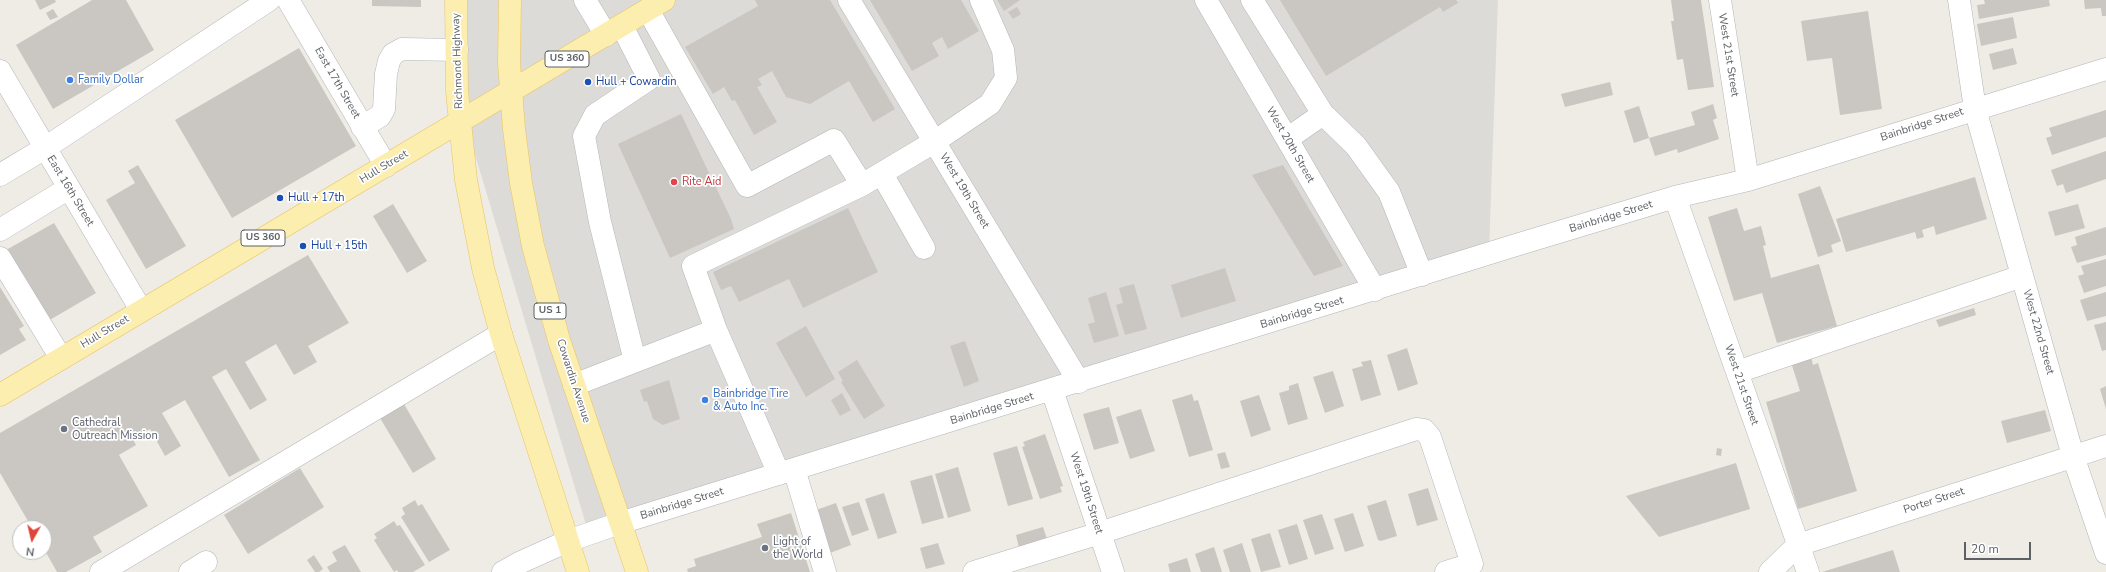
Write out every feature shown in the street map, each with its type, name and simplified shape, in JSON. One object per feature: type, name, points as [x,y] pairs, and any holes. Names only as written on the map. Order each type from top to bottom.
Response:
[{"type":"main road","name":"Richmond Highway","points":[[456,0],[460,122]]},
{"type":"main road","name":"US 1","points":[[510,0],[509,63],[512,92]]},
{"type":"main road","name":"Hull Street","points":[[0,395],[656,5]]},
{"type":"main road","name":"Cowardin Avenue","points":[[512,92],[516,144],[531,238],[552,315],[574,385],[637,572]]},
{"type":"main road","points":[[460,122],[474,227],[501,334],[578,572]]},
{"type":"street","points":[[0,175],[45,148],[269,0]]},
{"type":"street","name":"East 17th Street","points":[[288,0],[386,166]]},
{"type":"street","points":[[586,0],[614,30],[649,79],[595,115],[584,136],[600,222],[635,362]]},
{"type":"street","name":"West 19th Street","points":[[849,0],[1079,382]]},
{"type":"street","points":[[825,572],[786,472],[716,330],[693,266],[862,185],[934,142],[990,104],[1006,78],[1003,50],[981,0]]},
{"type":"street","name":"West 20th Street","points":[[1206,0],[1375,290]]},
{"type":"street","points":[[1252,0],[1323,114],[1356,146],[1389,192],[1422,275]]},
{"type":"street","name":"West 21st Street","points":[[1720,0],[1748,180]]},
{"type":"street","name":"West 22nd Street","points":[[1959,0],[1975,109],[2073,456],[2106,553]]},
{"type":"street","points":[[656,5],[747,186],[834,140],[862,185]]},
{"type":"street","points":[[362,126],[380,116],[384,109],[386,74],[389,61],[393,54],[402,49],[457,50]]},
{"type":"street","name":"Bainbridge Street","points":[[503,572],[519,563],[568,541],[620,523],[1675,197],[1748,180],[2106,69]]},
{"type":"street","name":"East 16th Street","points":[[3,83],[45,148],[141,310]]},
{"type":"street","points":[[1287,139],[1323,114]]},
{"type":"street","points":[[882,174],[924,248]]},
{"type":"street","points":[[0,230],[69,188]]},
{"type":"street","name":"West 21st Street","points":[[1675,197],[1808,572]]},
{"type":"street","points":[[0,258],[61,358]]},
{"type":"street","points":[[1737,372],[2022,276]]},
{"type":"street","points":[[574,385],[716,330]]},
{"type":"street","points":[[101,572],[501,334]]},
{"type":"street","name":"West 19th Street","points":[[1052,390],[1113,572]]},
{"type":"street","points":[[974,572],[1100,533],[1416,429],[1424,430],[1430,437],[1472,564],[1446,572]]},
{"type":"street","name":"Porter Street","points":[[1770,572],[1798,545],[2106,446]]},
{"type":"shaded area","points":[[464,0],[1498,0],[1489,252],[587,528],[458,98]]},
{"type":"building","points":[[35,0],[55,0],[56,2],[40,10]]},
{"type":"building","name":"Family Dollar","points":[[92,0],[126,0],[154,50],[53,109],[16,45]]},
{"type":"building","points":[[372,0],[421,0],[421,7],[372,6]]},
{"type":"building","points":[[755,0],[830,0],[895,109],[873,122],[849,81],[810,104],[786,97],[772,71],[758,79],[762,85],[757,87],[777,122],[754,135],[735,100],[732,101],[724,87],[713,94],[685,47],[758,6]]},
{"type":"building","points":[[870,0],[961,0],[979,31],[948,49],[942,37],[932,43],[939,56],[912,71]]},
{"type":"building","points":[[997,0],[1020,0],[1004,11]]},
{"type":"building","points":[[1280,0],[1456,0],[1458,3],[1443,12],[1440,7],[1326,76]]},
{"type":"building","points":[[1671,0],[1701,0],[1714,87],[1688,90],[1683,59],[1677,60],[1671,21],[1674,21]]},
{"type":"building","points":[[1984,0],[2049,0],[2050,6],[1979,19],[1977,5],[1985,4]]},
{"type":"building","points":[[2084,0],[2106,0],[2106,16],[2102,16],[2101,8],[2085,9]]},
{"type":"building","points":[[1017,7],[1021,14],[1013,19],[1008,12]]},
{"type":"building","points":[[53,9],[58,17],[50,20],[46,13]]},
{"type":"building","points":[[1868,11],[1882,109],[1840,115],[1832,58],[1807,61],[1801,21]]},
{"type":"building","points":[[2013,17],[2017,38],[1981,46],[1977,24]]},
{"type":"building","points":[[299,48],[356,146],[232,218],[175,120]]},
{"type":"building","points":[[2013,48],[2017,64],[1993,70],[1989,54]]},
{"type":"building","points":[[1610,82],[1613,95],[1565,107],[1561,94]]},
{"type":"building","points":[[1713,104],[1717,118],[1713,120],[1719,139],[1678,153],[1677,149],[1655,156],[1649,138],[1695,125],[1691,112]]},
{"type":"building","points":[[1639,106],[1649,138],[1634,143],[1624,111]]},
{"type":"building","points":[[2106,110],[2106,137],[2052,155],[2046,138],[2052,136],[2049,128]]},
{"type":"building","name":"Rite Aid","points":[[681,114],[731,219],[734,229],[670,258],[618,144]]},
{"type":"building","points":[[2106,151],[2106,179],[2066,193],[2063,184],[2057,186],[2051,170]]},
{"type":"building","points":[[138,165],[186,246],[146,269],[106,200],[135,183],[128,171]]},
{"type":"building","points":[[1283,165],[1343,266],[1314,276],[1252,175]]},
{"type":"building","points":[[1975,177],[1987,219],[1936,235],[1934,226],[1922,230],[1924,237],[1917,239],[1915,232],[1846,252],[1836,219]]},
{"type":"building","points":[[1820,186],[1841,241],[1831,245],[1833,252],[1818,257],[1798,194]]},
{"type":"building","points":[[393,204],[427,261],[407,273],[373,216]]},
{"type":"building","points":[[2078,204],[2085,228],[2055,236],[2048,212]]},
{"type":"building","points":[[848,208],[878,272],[803,308],[789,279],[739,302],[731,286],[721,290],[713,272]]},
{"type":"building","points":[[1737,208],[1744,231],[1761,226],[1766,245],[1763,246],[1771,278],[1819,264],[1837,326],[1777,343],[1762,293],[1734,301],[1708,217]]},
{"type":"building","points":[[54,223],[96,293],[48,321],[6,250]]},
{"type":"building","points":[[2106,227],[2106,255],[2077,263],[2071,247],[2077,245],[2075,237]]},
{"type":"building","points":[[308,255],[349,323],[308,346],[317,362],[294,375],[276,344],[245,362],[267,400],[250,410],[226,369],[212,377],[260,460],[229,477],[185,400],[162,413],[181,446],[165,456],[150,429],[133,439],[136,445],[119,455],[148,506],[93,537],[102,552],[66,572],[57,572],[50,560],[52,560],[52,520],[27,520],[0,473],[0,433]]},
{"type":"building","points":[[2106,259],[2106,286],[2084,293],[2078,276],[2084,274],[2081,266]]},
{"type":"building","points":[[1225,268],[1236,301],[1181,318],[1171,285]]},
{"type":"building","points":[[1134,284],[1147,329],[1125,335],[1116,305],[1123,303],[1119,288]]},
{"type":"building","points":[[0,287],[24,326],[19,329],[26,340],[0,355]]},
{"type":"building","points":[[1106,292],[1119,336],[1094,343],[1088,324],[1095,322],[1088,298]]},
{"type":"building","points":[[2106,292],[2106,316],[2087,321],[2080,300]]},
{"type":"building","points":[[1974,308],[1976,315],[1939,327],[1936,320]]},
{"type":"building","points":[[2106,322],[2106,350],[2102,351],[2094,325]]},
{"type":"building","points":[[806,326],[835,379],[806,397],[776,343]]},
{"type":"building","points":[[965,341],[979,381],[964,387],[950,346]]},
{"type":"building","points":[[1407,348],[1418,384],[1398,391],[1387,355]]},
{"type":"building","points":[[1811,356],[1813,365],[1818,363],[1857,491],[1798,509],[1766,402],[1800,391],[1791,362]]},
{"type":"building","points":[[857,360],[885,406],[864,419],[841,382],[843,381],[838,372]]},
{"type":"building","points":[[1371,360],[1381,395],[1361,401],[1352,369],[1363,366],[1361,362]]},
{"type":"building","points":[[1333,371],[1344,406],[1325,413],[1313,377]]},
{"type":"building","points":[[669,380],[680,419],[663,425],[653,419],[647,401],[644,402],[640,390]]},
{"type":"building","points":[[1298,383],[1308,419],[1288,425],[1279,393],[1289,390],[1289,386]]},
{"type":"building","points":[[2106,386],[2106,409],[2100,389]]},
{"type":"building","points":[[842,393],[851,410],[840,416],[831,400]]},
{"type":"building","points":[[1192,394],[1194,401],[1198,400],[1213,450],[1189,457],[1172,400]]},
{"type":"building","points":[[1259,395],[1271,430],[1251,437],[1240,401]]},
{"type":"building","points":[[404,404],[436,459],[413,473],[380,418]]},
{"type":"building","points":[[1109,407],[1119,443],[1094,450],[1083,414]]},
{"type":"building","points":[[1141,409],[1155,451],[1130,459],[1116,417]]},
{"type":"building","points":[[2045,410],[2051,431],[2007,443],[2001,421]]},
{"type":"building","points":[[1045,434],[1063,486],[1060,487],[1062,492],[1040,499],[1022,447],[1025,446],[1023,442]]},
{"type":"building","points":[[1017,446],[1033,499],[1008,506],[993,453]]},
{"type":"building","points":[[1717,448],[1722,449],[1721,456],[1716,455]]},
{"type":"building","points":[[1225,452],[1230,467],[1221,469],[1217,454]]},
{"type":"building","points":[[1736,463],[1750,509],[1659,537],[1626,496]]},
{"type":"building","points":[[958,467],[971,511],[948,518],[935,474]]},
{"type":"building","points":[[300,468],[324,507],[248,554],[224,515]]},
{"type":"building","points":[[932,475],[944,518],[922,524],[910,481]]},
{"type":"building","points":[[1428,488],[1438,520],[1417,526],[1408,494]]},
{"type":"building","points":[[884,493],[897,533],[878,539],[865,499]]},
{"type":"building","points":[[415,500],[418,506],[422,504],[450,550],[429,562],[401,517],[405,514],[402,508]]},
{"type":"building","points":[[1386,500],[1397,536],[1381,541],[1378,540],[1367,506]]},
{"type":"building","points":[[859,502],[869,530],[852,536],[842,507]]},
{"type":"building","points":[[836,503],[851,545],[830,553],[816,510]]},
{"type":"building","name":"Light of the World","points":[[791,513],[810,572],[688,572],[687,569],[696,566],[694,559],[762,537],[757,524]]},
{"type":"building","points":[[1353,513],[1364,546],[1345,552],[1334,519]]},
{"type":"building","points":[[1322,514],[1334,549],[1315,555],[1303,520]]},
{"type":"building","points":[[394,521],[397,526],[400,525],[425,565],[413,572],[398,572],[397,570],[394,572],[374,540],[377,538],[374,534]]},
{"type":"building","points":[[1297,524],[1308,559],[1289,565],[1278,530]]},
{"type":"building","points":[[1043,527],[1047,539],[1019,548],[1016,535]]},
{"type":"building","points":[[1270,533],[1281,567],[1261,572],[1251,539]]},
{"type":"building","points":[[938,543],[945,564],[926,569],[920,548]]},
{"type":"building","points":[[1242,543],[1251,572],[1230,572],[1223,550]]},
{"type":"building","points":[[345,545],[361,572],[330,572],[327,567],[337,561],[332,552]]},
{"type":"building","points":[[1214,547],[1222,572],[1201,572],[1195,554]]},
{"type":"building","points":[[1893,550],[1900,572],[1822,572]]},
{"type":"building","points":[[314,555],[323,569],[319,572],[315,572],[307,560]]},
{"type":"building","points":[[1187,558],[1191,572],[1170,572],[1168,564]]},
{"type":"place","name":"Family Dollar","points":[[70,80]]},
{"type":"place","name":"Hull + Cowardin","points":[[588,82]]},
{"type":"place","name":"Rite Aid","points":[[674,182]]},
{"type":"place","name":"Hull + 17th","points":[[280,198]]},
{"type":"place","name":"Hull + 15th","points":[[303,246]]},
{"type":"place","name":"Bainbridge Tire & Auto Inc.","points":[[705,400]]},
{"type":"place","name":"Cathedral Outreach Mission","points":[[64,429]]},
{"type":"place","name":"Light of the World","points":[[765,548]]}]
